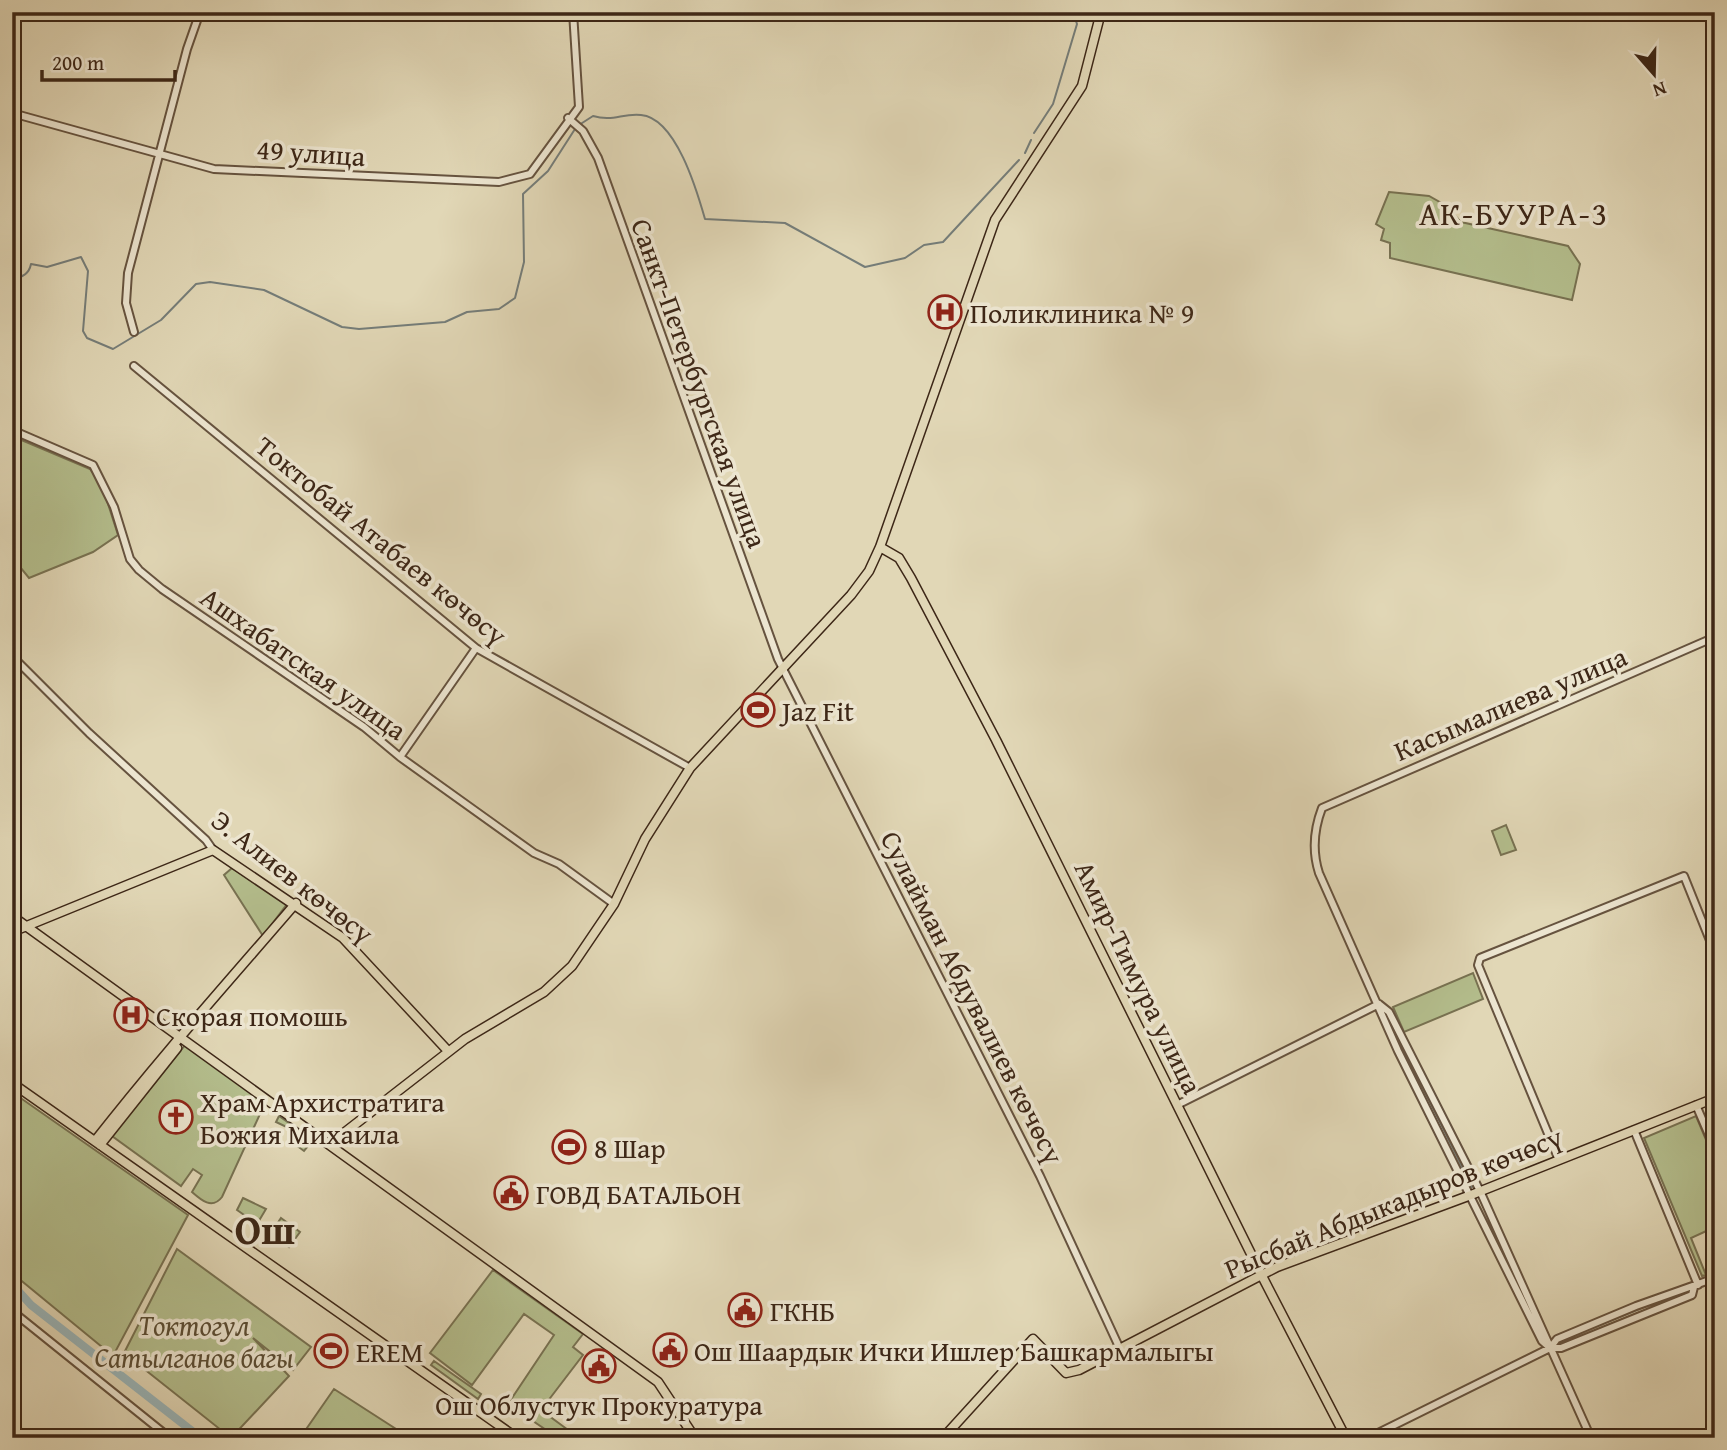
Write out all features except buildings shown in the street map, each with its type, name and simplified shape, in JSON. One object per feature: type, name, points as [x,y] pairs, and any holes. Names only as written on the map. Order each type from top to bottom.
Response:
[{"type":"main road","points":[[331,1143],[448,1051],[558,981],[596,933],[614,904],[645,839],[690,768],[861,582],[880,547],[995,220],[1082,86],[1101,12]]},
{"type":"main road","name":"Амир-Тимура улица","points":[[880,547],[899,558],[911,578],[1002,752],[1261,1274],[1346,1438]]},
{"type":"main road","points":[[12,932],[213,850]]},
{"type":"main road","name":"Э. Алиев көчөсү","points":[[213,850],[296,903],[344,938],[448,1051]]},
{"type":"main road","points":[[97,1143],[182,1036],[296,903]]},
{"type":"main road","points":[[12,916],[331,1143],[658,1381],[695,1438]]},
{"type":"main road","points":[[12,1083],[416,1364],[517,1438]]},
{"type":"main road","name":"Рысбай Абдыкадыров көчөсү","points":[[943,1438],[1033,1339],[1066,1373],[1079,1370],[1261,1274],[1715,1098]]},
{"type":"main road","points":[[12,1425],[23,1438]]},
{"type":"street","points":[[134,332],[126,303],[128,273],[187,49],[200,12]]},
{"type":"street","name":"49 улица","points":[[12,113],[214,169],[499,182],[530,174],[547,155],[568,118],[579,107],[573,12]]},
{"type":"street","name":"Санкт-Петербургская улица","points":[[568,118],[583,131],[598,158],[746,575],[784,667]]},
{"type":"street","name":"Токтобай Атабаев көчөсү","points":[[134,366],[475,649],[690,768]]},
{"type":"street","name":"Ашхабатская улица","points":[[12,430],[93,465],[114,507],[130,559],[162,589],[364,727],[400,757],[534,853],[559,864],[614,904]]},
{"type":"street","name":"Касымалиева улица","points":[[1380,1004],[1314,857],[1316,824],[1322,808],[1715,637]]},
{"type":"street","points":[[400,757],[475,649]]},
{"type":"street","name":"Э. Алиев көчөсү","points":[[12,656],[89,733],[206,840],[213,850]]},
{"type":"street","name":"Сулайман Абдувалиев көчөсү","points":[[784,667],[1040,1176],[1120,1349]]},
{"type":"street","points":[[1559,1160],[1478,965],[1480,958],[1684,876],[1715,953]]},
{"type":"street","points":[[1177,1105],[1298,1042],[1380,1004],[1398,1051],[1475,1193],[1542,1341],[1550,1348],[1591,1438]]},
{"type":"street","points":[[1696,1105],[1715,1149]]},
{"type":"street","points":[[1634,1130],[1696,1286]]},
{"type":"street","points":[[1368,1438],[1550,1348],[1561,1348],[1692,1295],[1696,1286],[1715,1278]]},
{"type":"street","points":[[12,1311],[170,1438]]},
{"type":"green space","points":[[1389,192],[1429,196],[1445,205],[1461,222],[1568,246],[1580,264],[1572,300],[1390,258],[1390,243],[1381,240],[1384,229],[1376,224]]},
{"type":"green space","points":[[12,436],[90,469],[102,485],[118,535],[93,552],[29,578],[20,567],[12,549]]},
{"type":"green space","points":[[1506,825],[1516,850],[1501,855],[1492,831]]},
{"type":"green space","points":[[232,868],[287,904],[263,936],[224,875]]},
{"type":"green space","points":[[1473,973],[1483,999],[1404,1032],[1393,1007]]},
{"type":"green space","points":[[185,1045],[265,1103],[222,1197],[214,1203],[199,1198],[192,1192],[202,1175],[193,1169],[181,1186],[112,1136]]},
{"type":"green space","points":[[12,1092],[188,1215],[113,1356],[12,1273]]},
{"type":"green space","points":[[279,1116],[313,1140],[304,1151],[289,1140],[293,1130],[276,1122]]},
{"type":"green space","points":[[1696,1116],[1715,1161],[1715,1227],[1691,1238],[1706,1275],[1702,1276],[1644,1138]]},
{"type":"green space","points":[[243,1198],[266,1209],[257,1224],[237,1210]]},
{"type":"green space","points":[[281,1218],[300,1232],[289,1247],[271,1233]]},
{"type":"green space","name":"Токтогул Сатылганов багы","points":[[177,1249],[311,1347],[293,1370],[253,1338],[289,1376],[231,1438],[124,1353]]},
{"type":"green space","points":[[493,1270],[583,1334],[573,1347],[583,1355],[541,1410],[575,1435],[572,1438],[558,1438],[508,1404],[554,1335],[524,1314],[472,1385],[430,1353]]},
{"type":"green space","points":[[434,1361],[481,1394],[478,1399],[431,1365]]},
{"type":"green space","points":[[334,1389],[410,1438],[300,1438]]},
{"type":"waterway","points":[[1034,133],[1053,104],[1077,24],[1073,12]]},
{"type":"waterway","points":[[579,125],[593,116],[606,118],[641,115],[653,119],[675,142],[697,191],[705,219],[785,223],[865,267],[905,258],[924,245],[943,242],[1019,160]]},
{"type":"waterway","points":[[12,278],[24,275],[31,264],[47,267],[81,257],[88,271],[83,331],[87,338],[113,349],[161,320],[196,284],[210,282],[264,290],[342,327],[359,329],[445,322],[467,312],[499,309],[515,298],[524,262],[523,194],[548,171],[575,129]]},
{"type":"waterway","points":[[1025,153],[1031,140]]},
{"type":"waterway","points":[[1387,1015],[1472,1187]]},
{"type":"waterway","points":[[1481,1201],[1495,1231]]},
{"type":"waterway","points":[[12,1284],[31,1305],[201,1438]]},
{"type":"waterway","points":[[1558,1342],[1659,1301]]},
{"type":"waterway","points":[[12,1435],[15,1438]]},
{"type":"place","name":"Поликлиника № 9","points":[[945,312]]},
{"type":"place","name":"Jaz Fit","points":[[758,710]]},
{"type":"place","name":"Скорая помошь","points":[[131,1015]]},
{"type":"place","name":"Храм Архистратига Божия Михаила","points":[[176,1117]]},
{"type":"place","name":"8 Шар","points":[[569,1147]]},
{"type":"place","name":"ГОВД БАТАЛЬОН","points":[[511,1193]]},
{"type":"place","name":"ГКНБ","points":[[745,1310]]},
{"type":"place","name":"Ош Шаардык Ички Ишлер Башкармалыгы","points":[[670,1350]]},
{"type":"place","name":"EREM","points":[[331,1351]]},
{"type":"place","name":"Ош Облустук Прокуратура","points":[[599,1366]]},
{"type":"district","name":"АК-БУУРА-3","points":[[1514,213]]},
{"type":"district","name":"Ош","points":[[265,1228]]}]
